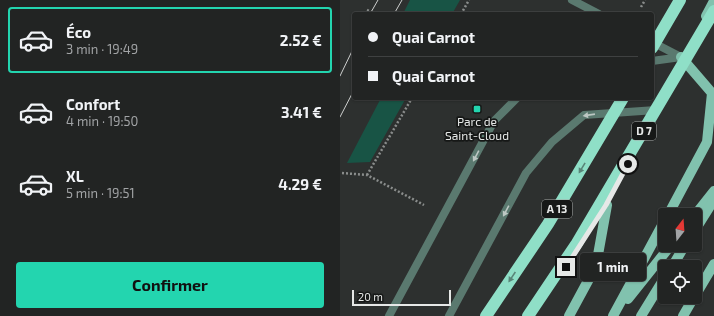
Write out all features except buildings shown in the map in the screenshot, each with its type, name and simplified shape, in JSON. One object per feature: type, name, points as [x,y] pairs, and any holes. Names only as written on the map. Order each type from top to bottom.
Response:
[{"type":"highway","points":[[654,45],[680,0]]},
{"type":"highway","name":"A 13","points":[[528,316],[577,243],[714,11]]},
{"type":"highway","name":"A 13","points":[[486,316],[548,224],[622,100]]},
{"type":"main road","name":"D 7","points":[[534,316],[606,205],[656,110],[681,57],[714,0]]},
{"type":"main road","points":[[672,208],[707,142],[712,93],[681,57]]},
{"type":"main road","points":[[701,208],[714,191]]},
{"type":"main road","points":[[702,219],[714,200]]},
{"type":"main road","name":"D 7","points":[[569,316],[596,266],[606,205]]},
{"type":"main road","points":[[614,316],[658,233]]},
{"type":"main road","points":[[614,316],[665,252]]},
{"type":"main road","points":[[702,284],[714,264]]},
{"type":"main road","points":[[641,316],[658,288]]},
{"type":"main road","points":[[683,316],[690,304]]},
{"type":"street","points":[[572,0],[594,12]]},
{"type":"street","points":[[654,43],[681,57]]},
{"type":"street","points":[[654,61],[681,57]]},
{"type":"street","points":[[389,316],[494,121],[515,100]]},
{"type":"street","points":[[449,316],[526,173],[552,142],[584,115],[656,110]]},
{"type":"path","points":[[462,12],[469,0]]},
{"type":"path","points":[[641,7],[645,0]]},
{"type":"path","points":[[367,10],[372,12]]},
{"type":"path","points":[[367,175],[411,100]]},
{"type":"path","points":[[342,174],[367,175],[444,215]]},
{"type":"green space","points":[[410,0],[460,0],[453,12],[404,12]]},
{"type":"green space","points":[[380,100],[405,100],[370,162],[347,163]]},
{"type":"tram line","points":[[371,12],[378,0]]},
{"type":"tram line","points":[[395,12],[402,0]]},
{"type":"tram line","points":[[340,76],[352,51]]},
{"type":"tram line","points":[[340,117],[352,94]]},
{"type":"place","name":"Parc de Saint-Cloud","points":[[477,109]]},
{"type":"route","points":[[566,267],[606,205],[628,164]]}]
